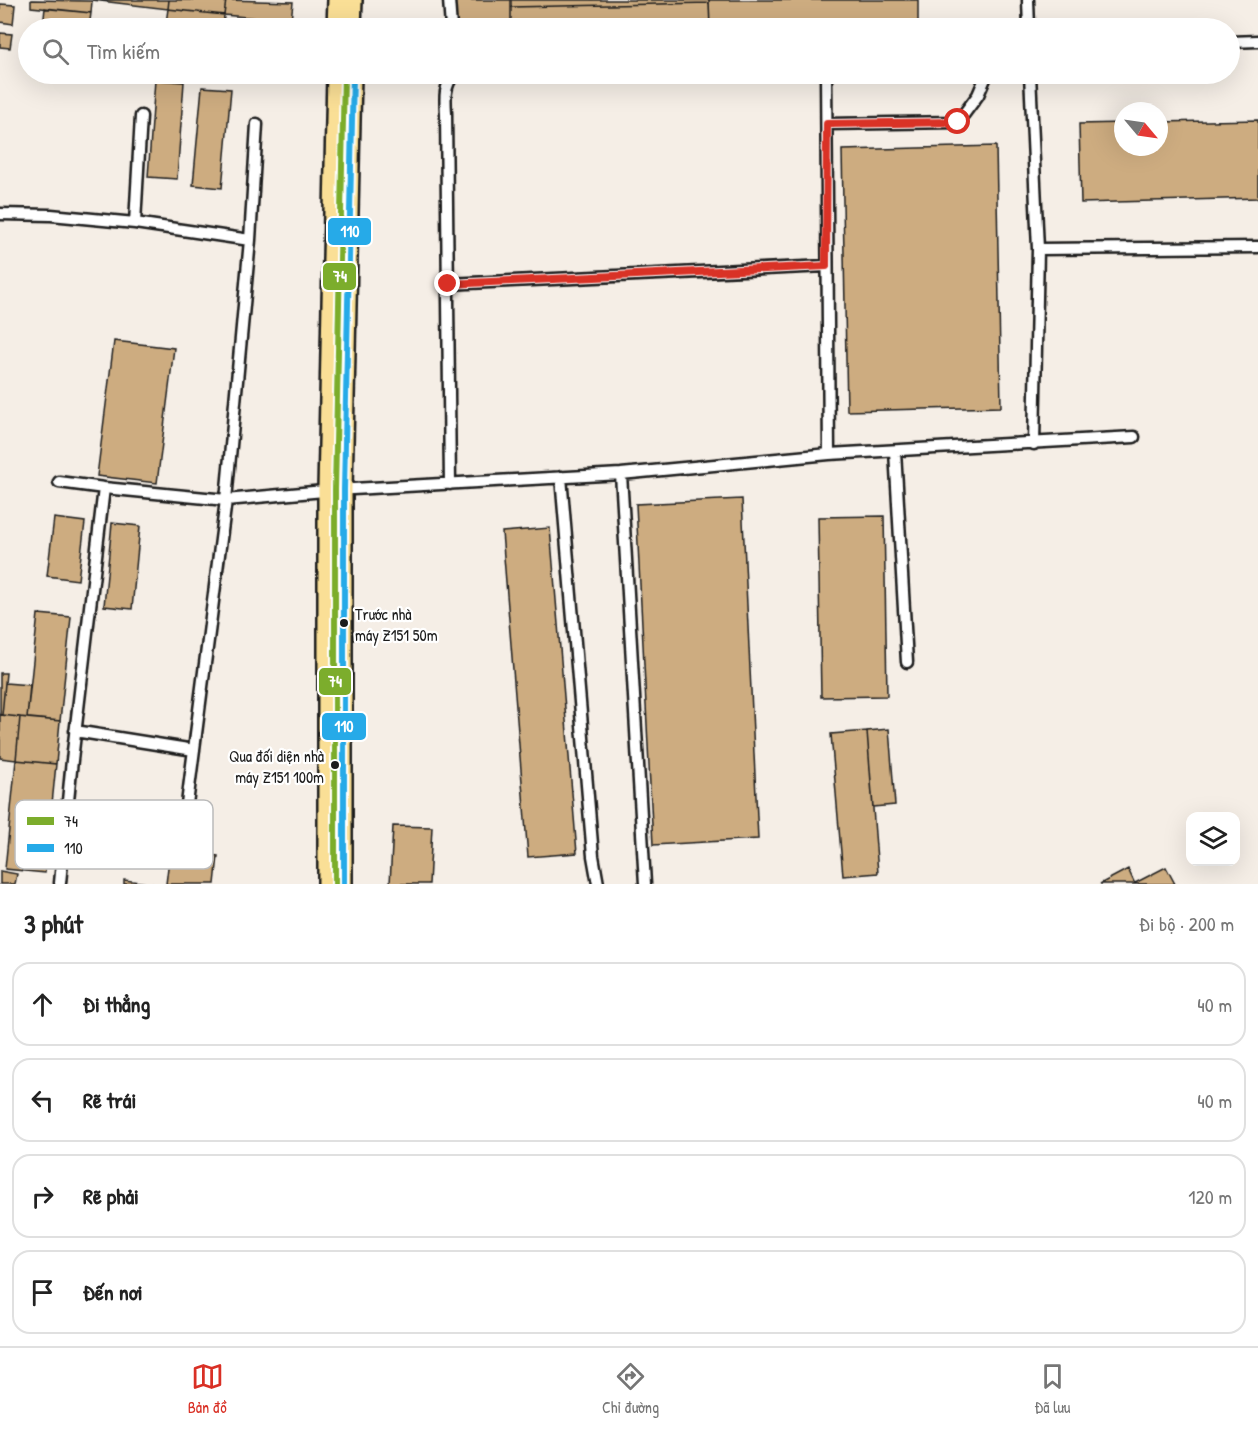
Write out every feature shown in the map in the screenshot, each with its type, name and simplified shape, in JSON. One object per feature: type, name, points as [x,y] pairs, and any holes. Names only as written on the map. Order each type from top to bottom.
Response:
[{"type":"main road","points":[[344,18],[345,0]]},
{"type":"main road","points":[[335,884],[334,490],[344,84]]},
{"type":"lane","points":[[449,0],[450,18]]},
{"type":"lane","points":[[1028,0],[1029,18]]},
{"type":"lane","points":[[1240,42],[1258,41]]},
{"type":"lane","points":[[448,84],[444,94],[450,484]]},
{"type":"lane","points":[[826,84],[829,454]]},
{"type":"lane","points":[[827,124],[958,122],[978,95],[983,84]]},
{"type":"lane","points":[[1030,84],[1038,249],[1034,444]]},
{"type":"lane","points":[[135,223],[141,116]]},
{"type":"lane","points":[[188,800],[226,500],[250,240],[257,124]]},
{"type":"lane","points":[[0,214],[51,215],[135,223],[250,240]]},
{"type":"lane","points":[[1038,249],[1258,247]]},
{"type":"lane","points":[[448,284],[826,266]]},
{"type":"lane","points":[[59,482],[226,500],[334,490],[621,474],[829,454],[1134,437]]},
{"type":"lane","points":[[895,451],[906,662]]},
{"type":"lane","points":[[621,474],[645,884]]},
{"type":"lane","points":[[561,477],[597,884]]},
{"type":"lane","points":[[68,800],[104,488]]},
{"type":"lane","points":[[75,731],[194,750]]},
{"type":"building","points":[[31,0],[92,1],[91,13],[31,7]]},
{"type":"building","points":[[92,0],[169,0],[168,9]]},
{"type":"building","points":[[169,0],[226,0],[224,15],[168,9]]},
{"type":"building","points":[[226,0],[293,2],[291,18],[224,15]]},
{"type":"building","points":[[454,0],[511,0],[511,18],[455,18]]},
{"type":"building","points":[[511,0],[709,0],[709,3],[511,7]]},
{"type":"building","points":[[709,0],[918,0],[918,18],[710,18]]},
{"type":"building","points":[[709,3],[710,18],[511,18],[511,7]]},
{"type":"building","points":[[0,4],[15,5],[13,24],[0,22]]},
{"type":"building","points":[[45,8],[91,13],[90,18],[44,18]]},
{"type":"building","points":[[168,9],[224,15],[224,18],[167,18]]},
{"type":"building","points":[[0,33],[12,34],[10,48],[0,47]]},
{"type":"building","points":[[155,84],[184,84],[177,179],[148,177]]},
{"type":"building","points":[[202,87],[231,89],[222,188],[193,185]]},
{"type":"building","points":[[1258,120],[1258,198],[1081,203],[1079,124],[1114,123],[1114,156],[1168,156],[1168,122]]},
{"type":"building","points":[[996,146],[1001,407],[847,411],[842,150]]},
{"type":"building","points":[[114,341],[174,348],[157,483],[97,476]]},
{"type":"building","points":[[742,499],[758,839],[653,845],[636,504]]},
{"type":"building","points":[[884,516],[887,696],[821,697],[818,517]]},
{"type":"building","points":[[54,518],[85,522],[78,580],[47,576]]},
{"type":"building","points":[[112,523],[140,526],[132,609],[104,606]]},
{"type":"building","points":[[550,528],[577,853],[528,857],[502,532]]},
{"type":"building","points":[[38,614],[71,617],[60,721],[27,718]]},
{"type":"building","points":[[0,673],[6,673],[2,715],[0,715]]},
{"type":"building","points":[[5,683],[30,685],[27,718],[2,715]]},
{"type":"building","points":[[0,715],[20,717],[16,760],[0,758]]},
{"type":"building","points":[[20,717],[60,721],[56,764],[16,760]]},
{"type":"building","points":[[889,729],[895,805],[873,807],[867,731]]},
{"type":"building","points":[[867,731],[878,873],[843,876],[831,734]]},
{"type":"building","points":[[16,760],[56,764],[52,800],[15,800],[15,869],[45,869],[45,873],[5,869]]},
{"type":"building","points":[[393,826],[432,827],[429,884],[390,884]]},
{"type":"building","points":[[213,855],[218,856],[215,884],[166,884],[168,869],[213,869]]},
{"type":"building","points":[[1166,867],[1175,884],[1135,884],[1135,883]]},
{"type":"building","points":[[1128,869],[1135,884],[1100,884]]},
{"type":"building","points":[[0,871],[17,874],[15,884],[0,884]]},
{"type":"building","points":[[124,880],[155,884],[124,884]]},
{"type":"transit line","name":"74","points":[[335,884],[335,490],[344,84]]},
{"type":"transit line","name":"110","points":[[344,884],[344,490],[353,84]]},
{"type":"place","name":"Trước nhà máy Z151 50m","points":[[344,623]]},
{"type":"place","name":"Qua đối diện nhà máy Z151 100m","points":[[335,765]]},
{"type":"route","points":[[448,284],[826,266],[827,124],[948,124],[958,122]]}]
